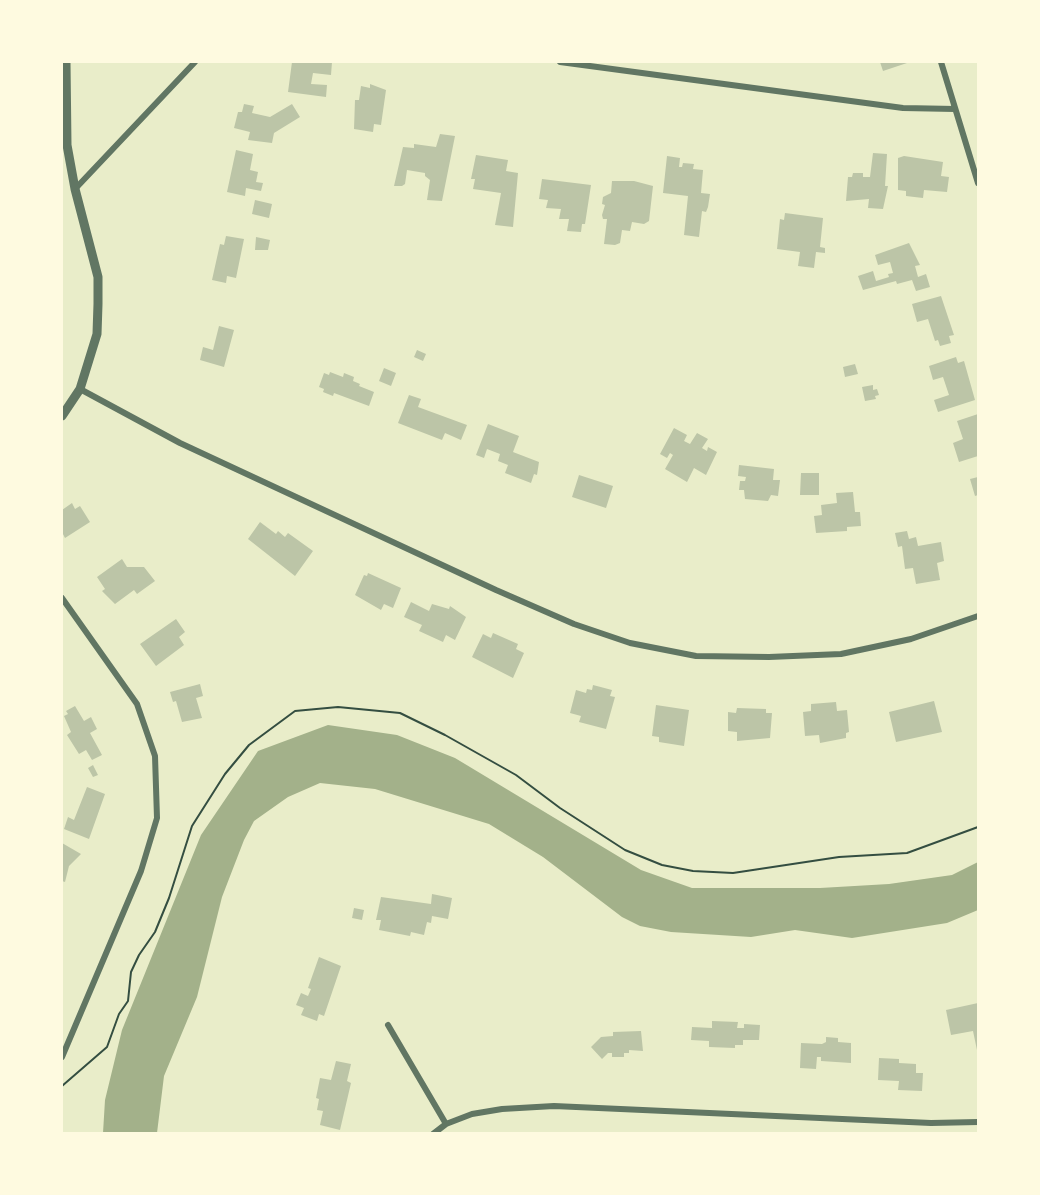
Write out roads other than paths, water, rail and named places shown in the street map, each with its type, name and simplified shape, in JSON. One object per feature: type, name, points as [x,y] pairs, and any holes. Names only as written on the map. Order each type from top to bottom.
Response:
[{"type":"street","points":[[62,416],[80,389],[97,333],[98,277],[75,189],[67,145],[66,62]]},
{"type":"street","points":[[75,189],[195,62]]},
{"type":"street","points":[[560,62],[903,108],[955,109]]},
{"type":"street","points":[[940,62],[978,183]]},
{"type":"street","points":[[80,389],[180,443],[496,590],[574,624],[630,643],[696,656],[769,657],[841,654],[911,639],[978,616]]},
{"type":"street","points":[[62,598],[136,704],[155,756],[157,818],[141,871],[62,1057]]},
{"type":"street","points":[[388,1025],[446,1124]]},
{"type":"street","points":[[433,1134],[446,1124],[472,1114],[502,1109],[554,1106],[923,1123],[978,1122]]}]
